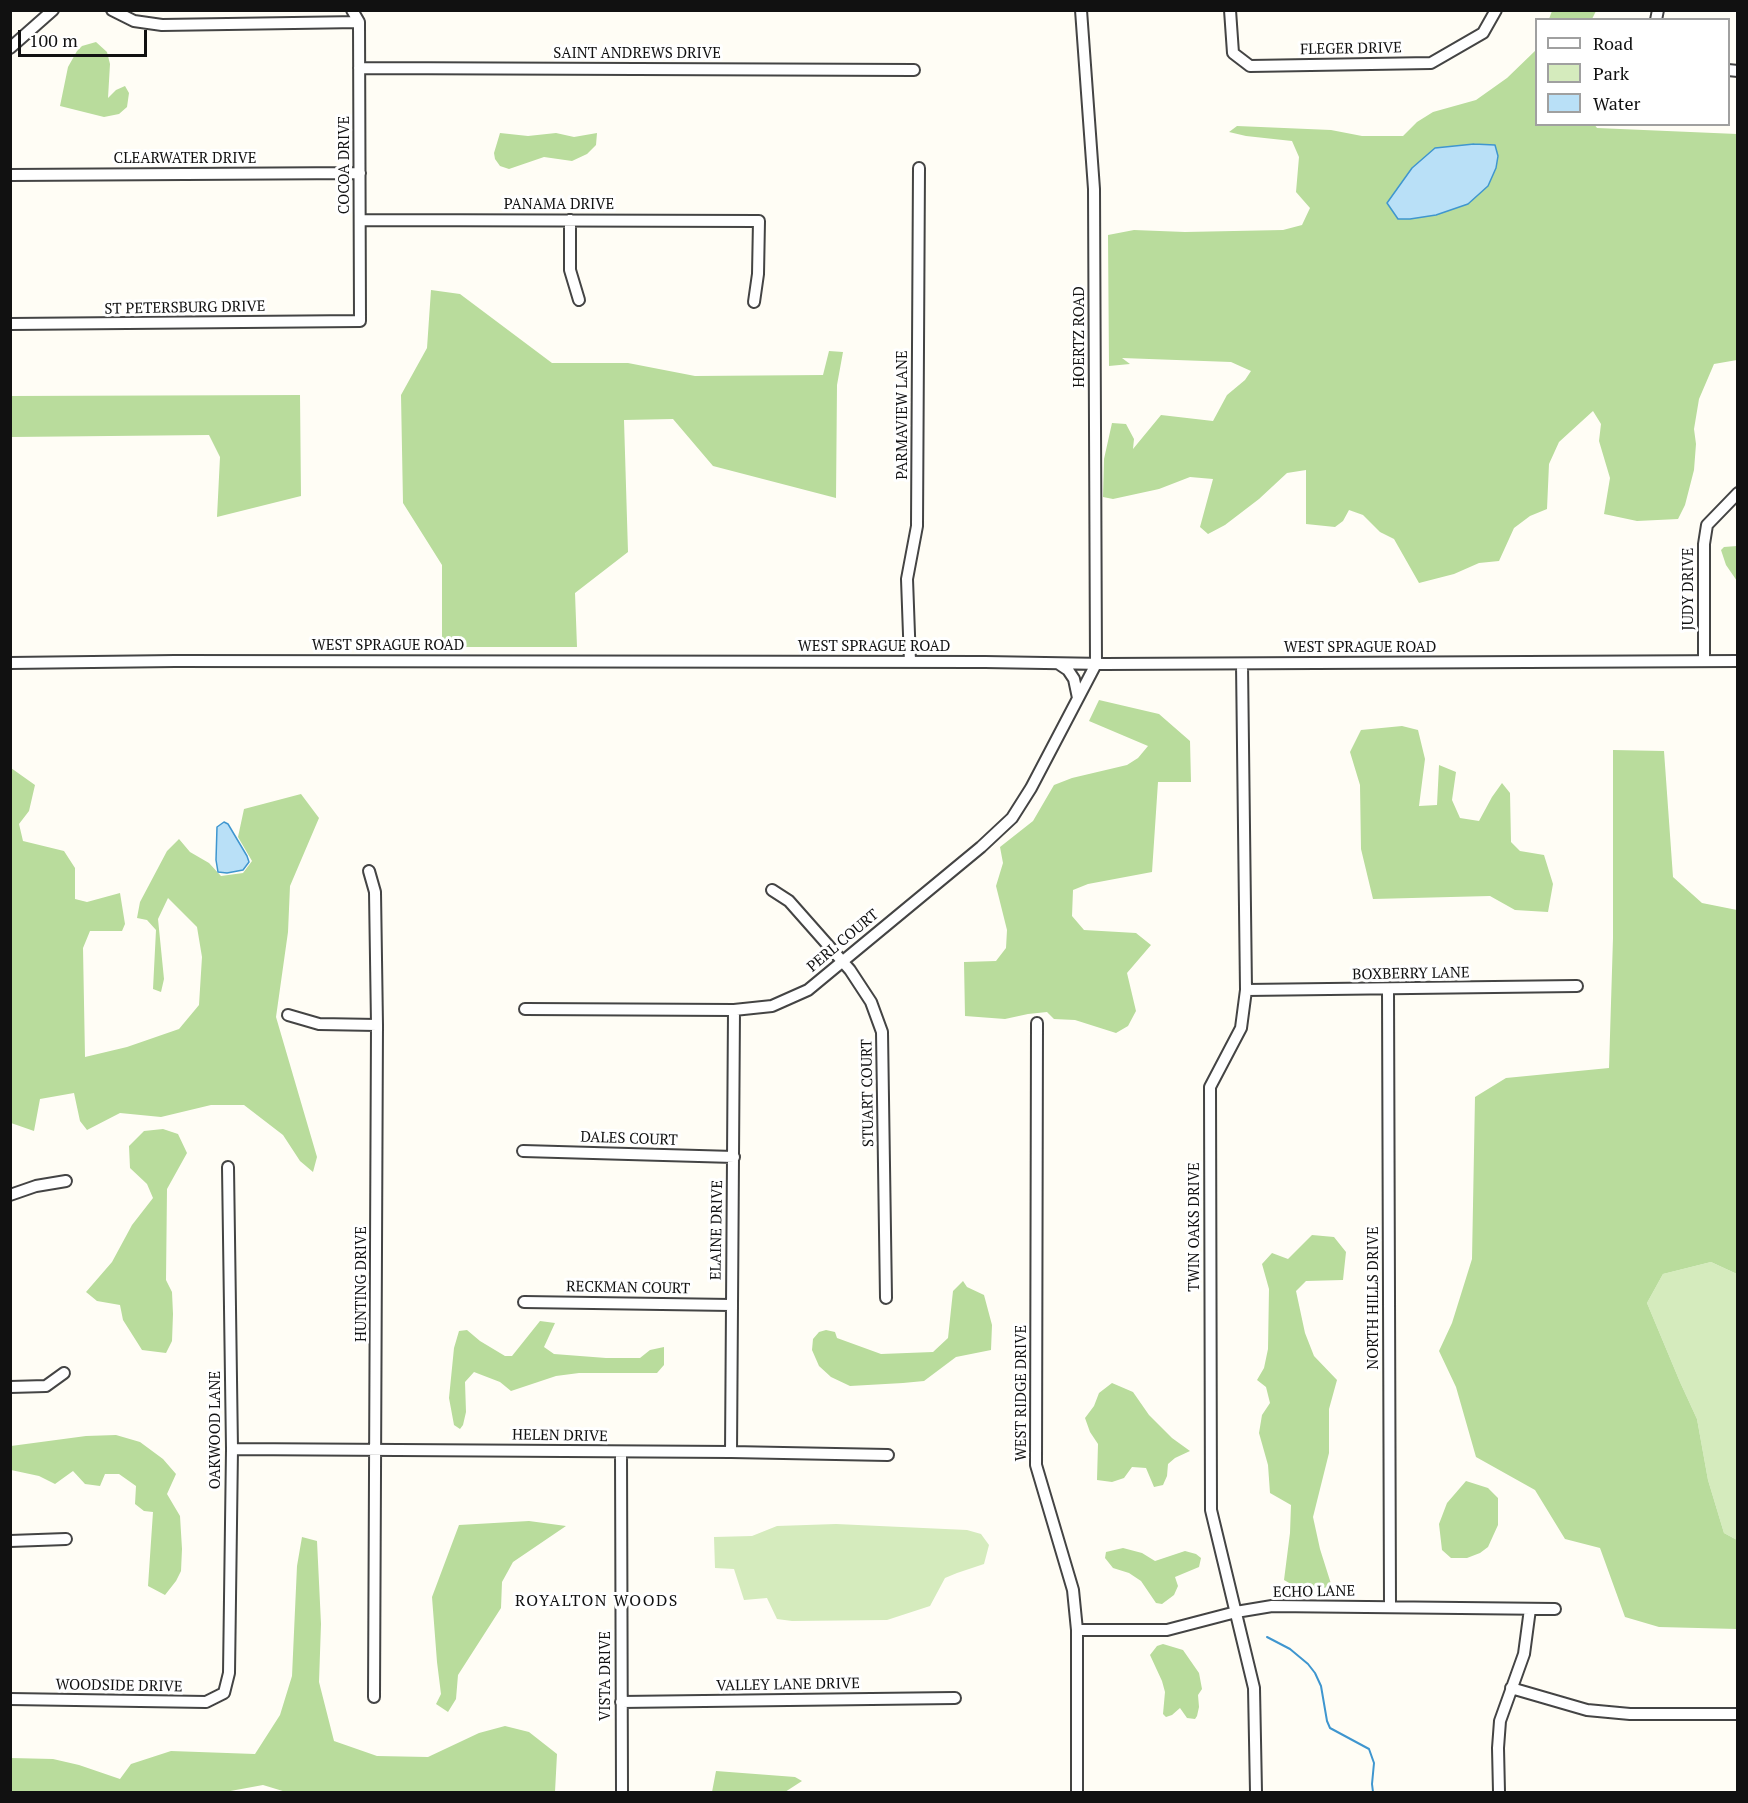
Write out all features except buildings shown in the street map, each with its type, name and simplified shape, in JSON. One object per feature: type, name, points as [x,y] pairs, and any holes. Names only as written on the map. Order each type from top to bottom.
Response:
[{"type":"street","points":[[10,48],[53,10]]},
{"type":"street","points":[[112,10],[134,21],[162,25],[359,22],[352,10]]},
{"type":"street","name":"HOERTZ ROAD","points":[[1081,10],[1094,189],[1096,664]]},
{"type":"street","name":"FLEGER DRIVE","points":[[1230,10],[1233,53],[1250,66],[1431,63],[1483,33],[1496,10]]},
{"type":"street","name":"COCOA DRIVE","points":[[359,22],[360,321]]},
{"type":"street","name":"SAINT ANDREWS DRIVE","points":[[359,68],[914,70]]},
{"type":"street","name":"PARMAVIEW LANE","points":[[910,662],[907,579],[917,526],[919,168]]},
{"type":"street","name":"CLEARWATER DRIVE","points":[[10,175],[360,173]]},
{"type":"street","name":"PANAMA DRIVE","points":[[360,220],[759,220],[758,274],[754,302]]},
{"type":"street","points":[[570,220],[570,270],[579,300]]},
{"type":"street","name":"ST PETERSBURG DRIVE","points":[[10,324],[360,321]]},
{"type":"street","name":"JUDY DRIVE","points":[[1704,661],[1704,544],[1707,525],[1737,493]]},
{"type":"street","name":"WEST SPRAGUE ROAD","points":[[10,663],[150,661],[1242,664],[1737,661]]},
{"type":"street","points":[[1058,663],[1068,670],[1074,679],[1078,698]]},
{"type":"street","name":"PERL COURT","points":[[525,1009],[734,1010],[772,1006],[808,990],[981,847],[1012,818],[1031,788],[1096,664]]},
{"type":"street","name":"TWIN OAKS DRIVE","points":[[1242,664],[1246,990],[1241,1028],[1210,1087],[1211,1510],[1254,1688],[1256,1792]]},
{"type":"street","name":"HUNTING DRIVE","points":[[369,871],[375,892],[377,1025],[374,1697]]},
{"type":"street","name":"STUART COURT","points":[[772,890],[789,901],[842,961],[871,1002],[882,1032],[886,1298]]},
{"type":"street","name":"BOXBERRY LANE","points":[[1246,990],[1577,986]]},
{"type":"street","name":"NORTH HILLS DRIVE","points":[[1388,989],[1390,1606]]},
{"type":"street","name":"ELAINE DRIVE","points":[[731,1452],[734,1010]]},
{"type":"street","points":[[288,1015],[319,1024],[377,1025]]},
{"type":"street","name":"WEST RIDGE DRIVE","points":[[1037,1023],[1036,1465],[1073,1590],[1077,1630],[1077,1792]]},
{"type":"street","name":"DALES COURT","points":[[523,1151],[734,1157]]},
{"type":"street","name":"OAKWOOD LANE","points":[[224,1692],[229,1673],[232,1449],[228,1167]]},
{"type":"street","points":[[10,1195],[36,1186],[66,1181]]},
{"type":"street","name":"RECKMAN COURT","points":[[524,1302],[731,1305]]},
{"type":"street","points":[[10,1387],[46,1386],[64,1374]]},
{"type":"street","name":"HELEN DRIVE","points":[[232,1449],[888,1455]]},
{"type":"street","name":"VISTA DRIVE","points":[[621,1452],[622,1792]]},
{"type":"street","points":[[10,1540],[66,1539]]},
{"type":"street","name":"ECHO LANE","points":[[1077,1630],[1167,1630],[1236,1612],[1272,1606],[1555,1609]]},
{"type":"street","points":[[1499,1792],[1500,1720],[1524,1654],[1530,1609]]},
{"type":"street","points":[[1511,1688],[1587,1710],[1630,1714],[1737,1714]]},
{"type":"street","name":"WOODSIDE DRIVE","points":[[10,1699],[206,1702],[224,1692]]},
{"type":"street","name":"VALLEY LANE DRIVE","points":[[621,1702],[955,1698]]},
{"type":"green space","points":[[1552,10],[1596,11],[1592,18],[1549,18]]},
{"type":"green space","points":[[96,42],[107,52],[110,64],[108,98],[116,90],[125,86],[129,93],[127,107],[119,114],[104,117],[60,106],[68,67],[77,51],[82,46]]},
{"type":"green space","points":[[1535,51],[1535,126],[1596,126],[1597,128],[1737,134],[1737,360],[1714,364],[1699,399],[1694,429],[1696,444],[1694,470],[1685,505],[1678,519],[1637,521],[1604,514],[1610,478],[1599,441],[1601,424],[1593,411],[1559,442],[1549,464],[1547,509],[1530,516],[1514,528],[1499,561],[1479,563],[1454,574],[1419,583],[1394,539],[1380,532],[1363,515],[1349,510],[1343,521],[1335,527],[1306,524],[1306,470],[1287,473],[1259,499],[1225,525],[1208,534],[1200,527],[1213,479],[1190,477],[1159,489],[1113,499],[1103,497],[1104,459],[1112,423],[1126,424],[1134,439],[1133,449],[1161,415],[1213,421],[1227,395],[1245,380],[1251,371],[1231,362],[1122,358],[1130,364],[1109,366],[1108,235],[1134,230],[1185,232],[1283,230],[1302,225],[1310,208],[1296,192],[1299,157],[1292,141],[1229,132],[1237,126],[1331,130],[1362,136],[1403,136],[1417,122],[1433,112],[1476,100],[1507,78]]},
{"type":"green space","points":[[500,133],[528,136],[556,133],[574,137],[597,133],[596,145],[587,154],[572,161],[544,157],[509,169],[500,166],[495,159],[494,153]]},
{"type":"green space","points":[[431,290],[460,294],[552,363],[628,363],[695,376],[823,375],[829,351],[843,352],[837,385],[836,498],[713,466],[673,419],[624,420],[628,552],[575,593],[577,647],[442,647],[442,565],[403,503],[401,395],[427,348]]},
{"type":"green space","points":[[300,395],[301,496],[217,517],[220,457],[209,435],[11,437],[11,396]]},
{"type":"green space","points":[[1738,546],[1737,581],[1726,565],[1721,550],[1724,547]]},
{"type":"green space","points":[[1099,700],[1159,714],[1190,741],[1191,782],[1158,782],[1152,872],[1088,884],[1073,890],[1072,916],[1084,930],[1136,933],[1151,945],[1127,973],[1136,1011],[1128,1026],[1116,1033],[1075,1020],[1054,1019],[1047,1012],[1005,1019],[965,1016],[964,962],[996,961],[1006,948],[1007,930],[996,886],[1003,863],[1000,847],[1033,821],[1054,785],[1072,778],[1127,765],[1138,758],[1148,746],[1089,721]]},
{"type":"green space","points":[[1402,726],[1418,730],[1425,759],[1419,806],[1437,805],[1439,765],[1456,772],[1452,800],[1460,818],[1479,821],[1502,783],[1510,793],[1511,842],[1520,851],[1544,855],[1553,884],[1548,912],[1515,910],[1490,896],[1373,899],[1361,849],[1360,785],[1350,752],[1361,730]]},
{"type":"green space","points":[[1613,750],[1664,751],[1673,877],[1702,903],[1737,910],[1737,1274],[1711,1262],[1663,1274],[1647,1303],[1697,1419],[1708,1480],[1724,1533],[1737,1540],[1737,1629],[1659,1627],[1625,1617],[1600,1548],[1565,1539],[1535,1490],[1476,1457],[1456,1387],[1439,1351],[1452,1323],[1472,1259],[1475,1097],[1506,1078],[1609,1068],[1613,938]]},
{"type":"green space","points":[[11,768],[35,785],[29,811],[19,824],[23,841],[64,851],[75,868],[75,899],[87,902],[120,893],[125,924],[122,931],[90,931],[83,948],[85,1057],[127,1047],[179,1029],[199,1005],[202,957],[197,927],[168,898],[158,919],[164,979],[161,992],[153,989],[156,930],[147,920],[137,918],[140,902],[167,851],[179,839],[190,852],[209,863],[221,876],[243,873],[252,861],[238,837],[244,809],[301,794],[319,818],[290,886],[288,932],[276,1017],[317,1157],[313,1172],[300,1161],[283,1135],[244,1105],[211,1105],[161,1117],[120,1113],[87,1130],[80,1121],[74,1093],[40,1099],[34,1131],[11,1123]]},
{"type":"green space","points":[[163,1129],[178,1134],[187,1153],[167,1189],[166,1280],[172,1292],[173,1314],[172,1341],[166,1353],[142,1350],[123,1320],[120,1305],[97,1301],[86,1292],[112,1262],[132,1225],[153,1198],[147,1184],[130,1168],[129,1146],[144,1131]]},
{"type":"green space","points":[[1312,1235],[1334,1237],[1346,1252],[1343,1280],[1306,1281],[1296,1291],[1305,1333],[1314,1356],[1337,1380],[1329,1409],[1329,1453],[1313,1517],[1332,1587],[1298,1588],[1284,1580],[1291,1505],[1270,1493],[1268,1465],[1259,1433],[1262,1415],[1270,1403],[1266,1387],[1257,1380],[1264,1368],[1268,1349],[1269,1289],[1262,1264],[1272,1253],[1288,1259]]},
{"type":"green space","points":[[1711,1262],[1737,1274],[1737,1540],[1724,1533],[1708,1480],[1697,1419],[1647,1303],[1663,1274]]},
{"type":"green space","points":[[963,1281],[967,1287],[984,1295],[992,1325],[991,1350],[956,1357],[924,1381],[903,1383],[850,1386],[831,1377],[819,1366],[812,1350],[813,1339],[819,1332],[826,1330],[835,1332],[837,1338],[881,1354],[933,1352],[948,1338],[953,1291]]},
{"type":"green space","points":[[540,1321],[555,1323],[544,1347],[554,1354],[640,1358],[650,1350],[664,1347],[664,1365],[657,1373],[579,1373],[556,1376],[511,1391],[500,1382],[474,1372],[465,1382],[466,1412],[463,1425],[460,1429],[454,1425],[449,1398],[454,1348],[459,1331],[467,1330],[505,1356],[512,1356]]},
{"type":"green space","points":[[1112,1383],[1133,1392],[1149,1415],[1172,1438],[1190,1451],[1168,1464],[1167,1476],[1163,1485],[1154,1487],[1146,1468],[1132,1467],[1124,1478],[1112,1482],[1097,1480],[1098,1444],[1085,1418],[1094,1406],[1099,1393]]},
{"type":"green space","points":[[116,1435],[140,1442],[163,1459],[176,1474],[167,1494],[180,1516],[181,1571],[165,1595],[148,1586],[153,1512],[144,1511],[135,1504],[136,1486],[119,1474],[105,1474],[100,1486],[85,1484],[73,1471],[55,1484],[39,1476],[11,1470],[11,1446],[86,1436]]},
{"type":"green space","points":[[1466,1481],[1488,1488],[1498,1498],[1498,1525],[1488,1547],[1480,1553],[1467,1558],[1451,1558],[1442,1550],[1439,1524],[1447,1503]]},
{"type":"green space","points":[[529,1521],[566,1526],[513,1562],[502,1582],[501,1608],[458,1675],[456,1699],[448,1712],[436,1704],[441,1694],[432,1597],[459,1525]]},
{"type":"green space","points":[[836,1524],[967,1530],[981,1534],[989,1545],[984,1564],[945,1578],[930,1606],[887,1620],[792,1621],[777,1619],[767,1598],[744,1600],[734,1569],[715,1568],[714,1537],[752,1536],[777,1526]]},
{"type":"green space","points":[[302,1537],[317,1541],[321,1624],[319,1682],[334,1741],[377,1756],[428,1757],[479,1733],[505,1726],[529,1732],[557,1754],[555,1792],[286,1792],[263,1785],[225,1792],[11,1792],[11,1758],[53,1759],[120,1779],[131,1764],[171,1751],[255,1754],[280,1715],[292,1676],[297,1566]]},
{"type":"green space","points":[[1123,1548],[1142,1553],[1155,1561],[1185,1551],[1201,1558],[1199,1567],[1175,1577],[1178,1586],[1174,1595],[1162,1604],[1156,1603],[1141,1581],[1129,1573],[1113,1568],[1105,1558],[1106,1552]]},
{"type":"green space","points":[[1163,1644],[1183,1650],[1199,1673],[1202,1689],[1198,1695],[1199,1707],[1195,1719],[1187,1718],[1180,1708],[1172,1715],[1166,1717],[1163,1714],[1165,1692],[1150,1655],[1157,1646]]},
{"type":"green space","points":[[716,1771],[795,1777],[802,1781],[785,1792],[712,1792]]},
{"type":"water","points":[[1474,144],[1495,145],[1498,156],[1496,168],[1488,186],[1468,204],[1436,215],[1398,219],[1387,203],[1412,168],[1435,148]]},
{"type":"water","points":[[224,822],[228,824],[247,856],[249,862],[243,870],[218,872],[217,827]]},
{"type":"waterway","points":[[1267,1637],[1290,1649],[1315,1673],[1321,1686],[1330,1728],[1369,1749],[1374,1763],[1373,1792]]},
{"type":"district","name":"ROYALTON WOODS","points":[[597,1601]]}]
